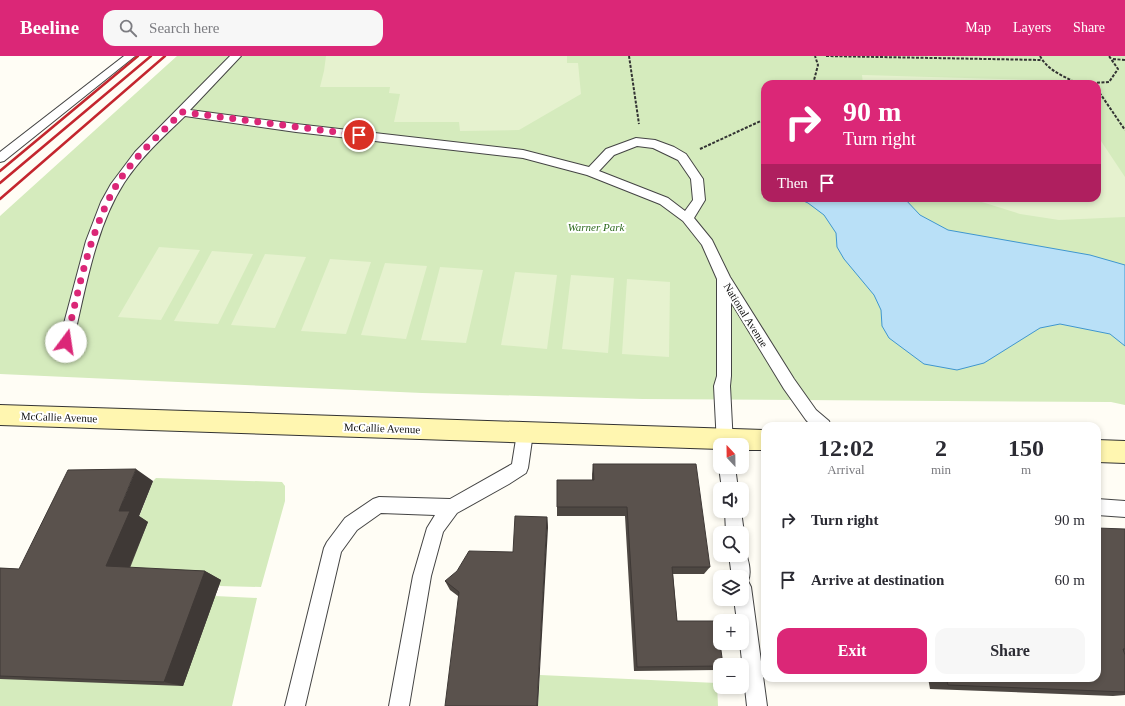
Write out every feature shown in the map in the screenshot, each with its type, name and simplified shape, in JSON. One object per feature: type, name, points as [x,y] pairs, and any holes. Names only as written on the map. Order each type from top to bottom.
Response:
[{"type":"main road","name":"McCallie Avenue","points":[[0,415],[525,433],[713,442]]},
{"type":"main road","name":"McCallie Avenue","points":[[749,441],[761,440]]},
{"type":"main road","points":[[1101,451],[1125,452]]},
{"type":"lane","points":[[0,158],[130,56]]},
{"type":"lane","points":[[66,342],[98,222],[118,184],[143,152],[236,56]]},
{"type":"lane","points":[[182,112],[296,128],[523,154],[591,172],[664,201],[688,218],[707,243],[724,279]]},
{"type":"lane","points":[[591,172],[610,152],[636,142],[655,144],[670,150],[682,157],[697,179],[698,200],[688,218]]},
{"type":"lane","name":"National Avenue","points":[[724,279],[789,384],[811,415],[819,422]]},
{"type":"lane","name":"National Avenue","points":[[724,279],[724,376],[722,386],[724,438]]},
{"type":"lane","points":[[399,706],[422,576],[436,528],[451,507],[503,480],[520,468],[525,433]]},
{"type":"lane","points":[[296,706],[333,548],[351,524],[379,505],[451,507]]},
{"type":"lane","points":[[1101,507],[1125,509]]},
{"type":"lane","points":[[744,606],[757,706]]},
{"type":"path","points":[[629,56],[640,126],[636,142]]},
{"type":"path","points":[[814,80],[818,64],[815,56]]},
{"type":"path","points":[[826,56],[1041,60]]},
{"type":"path","points":[[1040,56],[1041,60],[1050,68],[1072,80]]},
{"type":"path","points":[[1101,83],[1109,82],[1118,69],[1113,59],[1109,56]]},
{"type":"path","points":[[1113,59],[1125,60]]},
{"type":"path","points":[[1101,95],[1125,130]]},
{"type":"path","points":[[682,157],[761,121]]},
{"type":"green space","name":"Warner Park","points":[[177,56],[1125,56],[1125,405],[1111,402],[643,399],[422,393],[0,374],[0,216]]},
{"type":"green space","points":[[326,56],[567,56],[567,63],[578,63],[581,94],[519,130],[460,131],[459,122],[394,122],[400,94],[389,93],[390,87],[320,87]]},
{"type":"green space","points":[[862,75],[1037,80],[863,80]]},
{"type":"green space","points":[[1101,141],[1125,177],[1125,217],[1059,220],[1020,214],[982,202],[1101,202]]},
{"type":"green space","points":[[159,247],[200,250],[161,320],[118,317]]},
{"type":"green space","points":[[212,251],[253,254],[218,324],[174,321]]},
{"type":"green space","points":[[265,254],[306,257],[275,328],[231,325]]},
{"type":"green space","points":[[330,259],[371,262],[346,334],[301,331]]},
{"type":"green space","points":[[385,263],[427,266],[406,339],[361,335]]},
{"type":"green space","points":[[440,267],[483,270],[466,343],[421,340]]},
{"type":"green space","points":[[515,272],[557,275],[547,349],[501,345]]},
{"type":"green space","points":[[571,275],[614,278],[608,353],[562,349]]},
{"type":"green space","points":[[627,279],[670,282],[669,357],[622,354]]},
{"type":"green space","points":[[156,478],[282,482],[285,486],[285,501],[261,587],[219,586],[126,575],[148,522],[137,522],[153,481]]},
{"type":"green space","points":[[215,596],[257,598],[232,706],[0,706],[0,679]]},
{"type":"green space","points":[[540,675],[713,683],[713,694],[717,694],[718,706],[538,706]]},
{"type":"water","points":[[806,202],[908,202],[920,215],[948,230],[1090,255],[1125,265],[1125,346],[1110,334],[1060,324],[1040,328],[984,363],[957,370],[924,364],[889,338],[882,326],[881,310],[874,295],[844,259],[837,247],[836,233],[824,215]]},
{"type":"building","points":[[593,464],[696,464],[710,567],[672,567],[677,621],[713,621],[713,650],[721,650],[722,658],[713,658],[713,666],[637,667],[627,507],[557,507],[557,480],[594,480]]},
{"type":"building","points":[[136,469],[119,511],[130,511],[106,566],[205,571],[164,682],[0,676],[0,568],[19,569],[68,470]]},
{"type":"building","points":[[515,516],[547,517],[537,706],[445,706],[459,592],[445,581],[457,571],[469,551],[513,552]]},
{"type":"building","points":[[1101,528],[1125,529],[1125,649],[1123,649],[1125,655],[1125,692],[948,685],[947,682],[1101,682]]},
{"type":"railway","points":[[0,171],[138,56]]},
{"type":"railway","points":[[0,183],[151,56]]},
{"type":"railway","points":[[0,199],[165,56]]},
{"type":"route","points":[[66,342],[98,222],[118,184],[143,152],[182,112],[359,135]]}]
